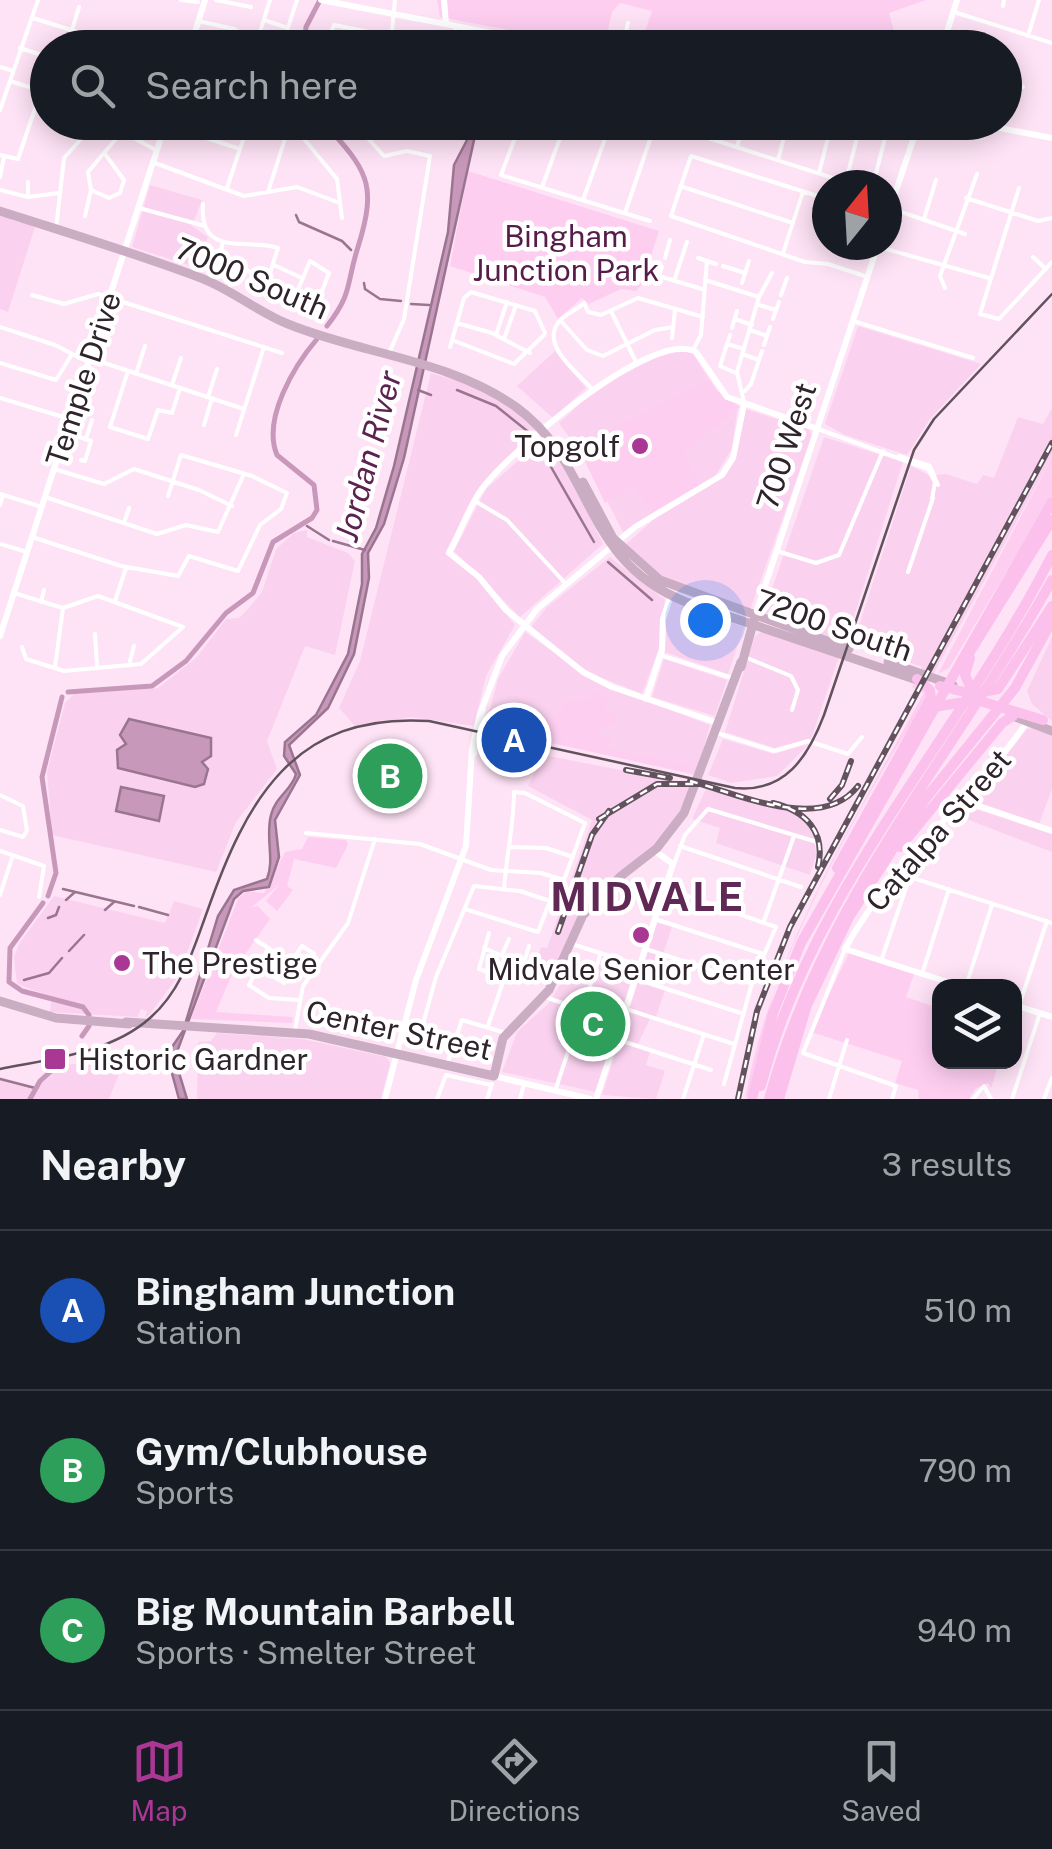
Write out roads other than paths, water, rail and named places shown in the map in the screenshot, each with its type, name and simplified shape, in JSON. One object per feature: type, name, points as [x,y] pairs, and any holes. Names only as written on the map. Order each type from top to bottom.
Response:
[{"type":"highway","points":[[755,1099],[786,978],[806,933],[917,728],[1052,502]]},
{"type":"highway","points":[[940,681],[953,680],[1052,523]]},
{"type":"highway","points":[[983,680],[1052,555]]},
{"type":"highway","points":[[755,1099],[783,1014],[822,926],[1052,580]]},
{"type":"highway","points":[[1049,725],[1006,697],[1052,604]]},
{"type":"highway","points":[[779,1099],[813,990],[858,901],[926,798],[972,743],[1052,621]]},
{"type":"highway","points":[[972,652],[965,675],[983,732],[972,758]]},
{"type":"highway","points":[[917,680],[932,696],[917,728]]},
{"type":"highway","points":[[917,680],[1049,725]]},
{"type":"highway","points":[[917,728],[935,707],[1010,685]]},
{"type":"highway","points":[[954,686],[974,698]]},
{"type":"highway","points":[[858,901],[972,758],[1013,716]]},
{"type":"highway","points":[[769,1099],[795,1015],[827,941],[959,717]]},
{"type":"main road","name":"7000 South","points":[[0,211],[203,279],[287,324],[419,363]]},
{"type":"main road","name":"7000 South","points":[[125,251],[190,268],[293,320],[419,363]]},
{"type":"main road","points":[[419,363],[500,390],[546,431],[614,545]]},
{"type":"main road","name":"7200 South","points":[[614,545],[637,574],[670,596],[954,686]]},
{"type":"main road","name":"7200 South","points":[[614,545],[668,585],[917,680]]},
{"type":"main road","name":"700 West","points":[[657,853],[692,810],[754,620]]},
{"type":"main road","name":"700 West","points":[[729,696],[732,678],[742,659]]},
{"type":"main road","points":[[974,698],[1028,722],[1049,725]]},
{"type":"main road","points":[[493,1081],[506,1033],[546,998],[588,911],[619,880],[657,853]]},
{"type":"main road","points":[[493,1081],[514,1031],[546,998],[576,945],[588,911]]},
{"type":"main road","name":"Center Street","points":[[0,1001],[58,1018],[294,1032],[397,1053],[493,1081]]},
{"type":"street","points":[[0,110],[38,0]]},
{"type":"street","points":[[183,0],[201,1],[195,30]]},
{"type":"street","points":[[220,0],[251,6]]},
{"type":"street","points":[[260,30],[270,0]]},
{"type":"street","points":[[264,20],[288,28],[297,0]]},
{"type":"street","points":[[323,0],[442,23],[459,30]]},
{"type":"street","points":[[391,30],[395,0]]},
{"type":"street","points":[[442,23],[444,0]]},
{"type":"street","points":[[948,30],[958,0]]},
{"type":"street","points":[[1028,36],[1039,0]]},
{"type":"street","points":[[33,18],[72,30],[79,7]]},
{"type":"street","points":[[954,12],[1010,30]]},
{"type":"street","points":[[198,21],[235,30]]},
{"type":"street","points":[[626,30],[628,23]]},
{"type":"street","points":[[332,30],[334,24],[362,30]]},
{"type":"street","points":[[1022,34],[1052,43]]},
{"type":"street","points":[[20,48],[30,51]]},
{"type":"street","points":[[0,67],[13,71]]},
{"type":"street","points":[[10,81],[30,87]]},
{"type":"street","points":[[0,177],[2,156],[20,158],[30,130]]},
{"type":"street","points":[[1022,132],[1052,138]]},
{"type":"street","points":[[56,229],[64,158],[81,140]]},
{"type":"street","points":[[85,216],[90,190],[88,172],[116,140]]},
{"type":"street","points":[[138,140],[157,150]]},
{"type":"street","name":"Temple Drive","points":[[0,636],[160,140]]},
{"type":"street","points":[[212,140],[240,149]]},
{"type":"street","points":[[227,188],[243,140]]},
{"type":"street","points":[[268,192],[282,140]]},
{"type":"street","points":[[305,140],[338,179],[342,218]]},
{"type":"street","points":[[370,140],[381,155],[430,156],[404,319],[390,351]]},
{"type":"street","points":[[514,140],[500,174],[650,221]]},
{"type":"street","points":[[542,188],[559,140]]},
{"type":"street","points":[[584,200],[605,140]]},
{"type":"street","points":[[624,213],[650,140]]},
{"type":"street","points":[[715,140],[812,171]]},
{"type":"street","points":[[737,147],[739,140]]},
{"type":"street","points":[[778,160],[783,140]]},
{"type":"street","points":[[820,170],[827,140]]},
{"type":"street","points":[[849,170],[856,140]]},
{"type":"street","points":[[877,170],[884,140]]},
{"type":"street","points":[[902,171],[913,140]]},
{"type":"street","points":[[90,190],[109,198],[122,187],[122,172],[105,154]]},
{"type":"street","points":[[812,195],[692,156],[672,217],[867,277]]},
{"type":"street","points":[[153,162],[246,196],[300,187],[340,204]]},
{"type":"street","points":[[945,288],[940,280],[976,174]]},
{"type":"street","points":[[924,219],[936,180]]},
{"type":"street","points":[[28,182],[28,196]]},
{"type":"street","points":[[680,186],[793,222]]},
{"type":"street","points":[[1019,188],[979,312],[998,320],[1052,262]]},
{"type":"street","points":[[0,190],[28,196],[60,193]]},
{"type":"street","points":[[783,253],[803,192]]},
{"type":"street","points":[[966,198],[1042,222],[1052,218]]},
{"type":"street","points":[[203,204],[205,226]]},
{"type":"street","points":[[138,208],[205,226],[223,242],[278,248],[266,280],[218,259],[223,242]]},
{"type":"street","points":[[902,212],[965,234]]},
{"type":"street","points":[[665,258],[670,240]]},
{"type":"street","points":[[674,281],[687,242]]},
{"type":"street","points":[[668,248],[683,253]]},
{"type":"street","points":[[902,254],[989,278]]},
{"type":"street","points":[[1033,257],[1046,269]]},
{"type":"street","points":[[698,258],[716,264]]},
{"type":"street","name":"700 West","points":[[754,620],[873,260]]},
{"type":"street","points":[[311,261],[329,273],[320,298],[298,292],[302,278],[311,261]]},
{"type":"street","points":[[693,350],[701,336],[707,261]]},
{"type":"street","points":[[742,282],[749,261]]},
{"type":"street","points":[[274,265],[302,278]]},
{"type":"street","points":[[723,266],[745,273]]},
{"type":"street","points":[[656,284],[662,267]]},
{"type":"street","points":[[230,286],[238,268]]},
{"type":"street","points":[[726,285],[732,269]]},
{"type":"street","points":[[385,1099],[409,1002],[462,859],[470,825],[473,755],[496,668],[522,624],[566,584],[614,545],[724,472],[734,455],[744,404],[744,391],[736,373],[759,297],[772,273]]},
{"type":"street","points":[[659,276],[702,289]]},
{"type":"street","points":[[781,295],[787,278]]},
{"type":"street","points":[[705,280],[759,297]]},
{"type":"street","points":[[769,281],[784,286]]},
{"type":"street","points":[[450,347],[470,292],[535,311],[545,334]]},
{"type":"street","points":[[32,295],[64,304],[92,294],[109,297],[282,353]]},
{"type":"street","points":[[592,388],[558,350],[554,335],[560,320],[584,304],[588,312],[599,315],[636,298],[703,317]]},
{"type":"street","points":[[496,335],[508,302]]},
{"type":"street","points":[[773,318],[778,302]]},
{"type":"street","points":[[504,339],[516,304]]},
{"type":"street","points":[[758,305],[776,310]]},
{"type":"street","points":[[672,338],[675,310]]},
{"type":"street","points":[[611,311],[637,364]]},
{"type":"street","points":[[736,373],[721,367],[738,311]]},
{"type":"street","points":[[735,319],[767,336]]},
{"type":"street","points":[[560,320],[588,351],[603,356],[655,330],[673,328]]},
{"type":"street","points":[[852,321],[972,358]]},
{"type":"street","points":[[457,322],[530,352]]},
{"type":"street","points":[[0,327],[244,409]]},
{"type":"street","points":[[744,391],[770,327]]},
{"type":"street","points":[[545,334],[554,335]]},
{"type":"street","points":[[452,340],[512,364],[530,352],[545,334]]},
{"type":"street","points":[[727,344],[759,360]]},
{"type":"street","points":[[136,374],[145,346]]},
{"type":"street","points":[[236,435],[264,347]]},
{"type":"street","points":[[862,737],[848,754],[808,741],[774,751],[583,672],[522,624],[479,576],[449,553],[486,485],[592,388],[673,347],[693,350],[720,390],[744,404],[931,470],[938,484],[908,572]]},
{"type":"street","points":[[0,362],[56,380],[72,354]]},
{"type":"street","points":[[172,385],[181,358]]},
{"type":"street","points":[[204,424],[217,369]]},
{"type":"street","points":[[128,371],[110,427],[148,439],[158,410],[172,413],[180,388]]},
{"type":"street","points":[[0,398],[70,419]]},
{"type":"street","points":[[80,460],[85,462],[92,420]]},
{"type":"street","points":[[65,432],[89,440]]},
{"type":"street","points":[[777,551],[816,563],[839,555],[883,451]]},
{"type":"street","points":[[32,537],[126,567],[178,576],[188,556],[238,571],[260,525],[284,504],[286,491],[181,455],[168,496]]},
{"type":"street","points":[[54,468],[104,484],[128,469],[173,481],[232,506]]},
{"type":"street","points":[[45,496],[157,534],[186,525],[218,532],[243,476]]},
{"type":"street","points":[[0,505],[2,494],[42,507]]},
{"type":"street","points":[[476,501],[522,534],[566,584]]},
{"type":"street","points":[[124,523],[129,508]]},
{"type":"street","points":[[0,544],[27,552]]},
{"type":"street","points":[[115,601],[126,567]]},
{"type":"street","points":[[40,602],[44,590]]},
{"type":"street","points":[[14,593],[64,608],[92,595],[184,627],[147,662],[67,671],[26,659],[22,647]]},
{"type":"street","points":[[646,699],[660,654],[662,619],[670,596]]},
{"type":"street","points":[[54,668],[64,608]]},
{"type":"street","points":[[96,634],[97,666]]},
{"type":"street","points":[[130,663],[134,646]]},
{"type":"street","points":[[660,654],[732,678]]},
{"type":"street","points":[[742,659],[791,676],[798,689],[792,710]]},
{"type":"street","name":"Catalpa Street","points":[[839,1068],[807,1057],[803,1050],[845,949],[874,899],[964,801],[1028,722]]},
{"type":"street","points":[[306,833],[420,844],[505,872],[541,872],[564,880],[585,823],[525,793],[514,792],[510,847],[505,872],[504,890]]},
{"type":"street","points":[[0,795],[23,806],[25,836],[0,830]]},
{"type":"street","points":[[964,801],[1052,831]]},
{"type":"street","points":[[593,1099],[680,846],[708,809],[817,842]]},
{"type":"street","points":[[764,921],[794,836]]},
{"type":"street","points":[[294,1032],[298,1000],[309,975],[348,924],[375,840]]},
{"type":"street","points":[[680,846],[801,887]]},
{"type":"street","points":[[510,847],[546,848],[573,857]]},
{"type":"street","points":[[0,851],[44,866],[39,898]]},
{"type":"street","points":[[657,853],[673,864]]},
{"type":"street","points":[[0,895],[13,855]]},
{"type":"street","points":[[900,867],[910,876],[1049,922],[1022,992]]},
{"type":"street","points":[[881,961],[910,876]]},
{"type":"street","points":[[419,1038],[427,1007],[465,909],[476,885],[550,902],[538,932],[465,909]]},
{"type":"street","points":[[665,888],[776,926],[752,983],[724,1084]]},
{"type":"street","points":[[922,974],[950,889]]},
{"type":"street","points":[[966,979],[993,904]]},
{"type":"street","points":[[655,919],[763,954]]},
{"type":"street","points":[[489,933],[478,968],[504,978],[517,981],[529,946]]},
{"type":"street","points":[[502,955],[509,939]]},
{"type":"street","points":[[256,940],[309,975]]},
{"type":"street","points":[[576,945],[640,966]]},
{"type":"street","points":[[257,966],[284,983],[302,946],[314,954]]},
{"type":"street","points":[[484,948],[523,965]]},
{"type":"street","points":[[268,949],[249,978],[250,986],[268,998],[298,1000]]},
{"type":"street","points":[[646,949],[752,983]]},
{"type":"street","points":[[845,949],[939,979]]},
{"type":"street","points":[[555,1091],[600,953]]},
{"type":"street","points":[[488,1026],[504,978]]},
{"type":"street","points":[[636,979],[744,1014]]},
{"type":"street","points":[[546,998],[622,1023]]},
{"type":"street","points":[[409,1002],[427,1007]]},
{"type":"street","points":[[1022,1007],[1052,1017]]},
{"type":"street","points":[[626,1009],[734,1044]]},
{"type":"street","points":[[1012,1099],[1040,1013]]},
{"type":"street","points":[[437,1099],[462,1020],[506,1033]]},
{"type":"street","points":[[684,1099],[704,1034]]},
{"type":"street","points":[[412,1036],[439,1043]]},
{"type":"street","points":[[616,1039],[711,1070]]},
{"type":"street","points":[[828,1099],[847,1040]]},
{"type":"street","points":[[839,1068],[896,1086],[892,1099]]},
{"type":"street","points":[[1044,1099],[1052,1078]]},
{"type":"street","points":[[487,1099],[493,1081]]},
{"type":"street","name":"Center Street","points":[[493,1081],[593,1099]]},
{"type":"street","points":[[520,1099],[524,1084]]},
{"type":"street","points":[[973,1099],[984,1086],[991,1099]]},
{"type":"waterway","points":[[306,30],[320,0]]},
{"type":"waterway","points":[[327,326],[348,288],[367,207],[359,166],[339,140]]},
{"type":"waterway","points":[[296,215],[299,222],[342,241],[351,250]]},
{"type":"waterway","points":[[364,283],[365,289],[380,299],[401,301]]},
{"type":"waterway","points":[[411,304],[429,305]]},
{"type":"waterway","points":[[68,692],[152,686],[186,661],[226,613],[253,593],[273,542],[312,518],[317,510],[314,485],[277,455],[273,441],[283,394],[317,339]]},
{"type":"waterway","name":"Jordan River","points":[[418,390],[431,395]]},
{"type":"waterway","points":[[457,390],[496,406],[531,434]]},
{"type":"waterway","points":[[539,446],[594,542]]},
{"type":"waterway","name":"Jordan River","points":[[307,526],[329,540]]},
{"type":"waterway","name":"Jordan River","points":[[333,541],[365,550]]},
{"type":"waterway","points":[[608,562],[652,600]]},
{"type":"waterway","points":[[48,896],[56,873],[42,777],[62,697]]},
{"type":"waterway","points":[[63,889],[134,906]]},
{"type":"waterway","points":[[66,900],[75,892]]},
{"type":"waterway","points":[[105,910],[114,902]]},
{"type":"waterway","points":[[43,903],[10,948],[9,982],[22,991],[83,1007],[89,1015]]},
{"type":"waterway","points":[[48,918],[56,915],[59,907]]},
{"type":"waterway","points":[[139,907],[168,915]]},
{"type":"waterway","points":[[69,951],[84,935]]},
{"type":"waterway","points":[[24,980],[49,973],[62,958]]},
{"type":"waterway","points":[[82,1036],[89,1026]]},
{"type":"waterway","points":[[30,1099],[40,1081],[59,1064]]},
{"type":"waterway","points":[[0,1079],[35,1088]]},
{"type":"tram line","points":[[0,1069],[99,1047],[150,1018],[185,969],[222,872],[259,800],[309,748],[342,731],[382,722],[429,721],[735,788],[768,785],[781,778],[802,758],[824,715],[914,450],[934,419],[1052,294]]},
{"type":"railway","points":[[738,1099],[757,1011],[790,927],[1052,443]]},
{"type":"railway","points":[[830,799],[842,785],[851,761]]},
{"type":"railway","points":[[626,770],[670,778]]},
{"type":"railway","points":[[690,781],[754,801],[801,809],[842,800],[858,786]]},
{"type":"railway","points":[[599,819],[657,784],[701,784]]},
{"type":"railway","points":[[773,803],[795,811],[811,825],[819,843],[818,867]]},
{"type":"railway","points":[[558,932],[592,835],[609,811]]},
{"type":"place","name":"Topgolf","points":[[640,446]]},
{"type":"place","name":"Bingham Junction","points":[[514,740]]},
{"type":"place","name":"Gym/Clubhouse","points":[[390,776]]},
{"type":"place","name":"Midvale Senior Center","points":[[641,935]]},
{"type":"place","name":"The Prestige","points":[[122,963]]},
{"type":"place","name":"Big Mountain Barbell","points":[[593,1024]]},
{"type":"place","name":"Historic Gardner","points":[[55,1059]]},
{"type":"district","name":"MIDVALE","points":[[648,896]]},
{"type":"park label","name":"Bingham Junction Park","points":[[566,253]]}]
